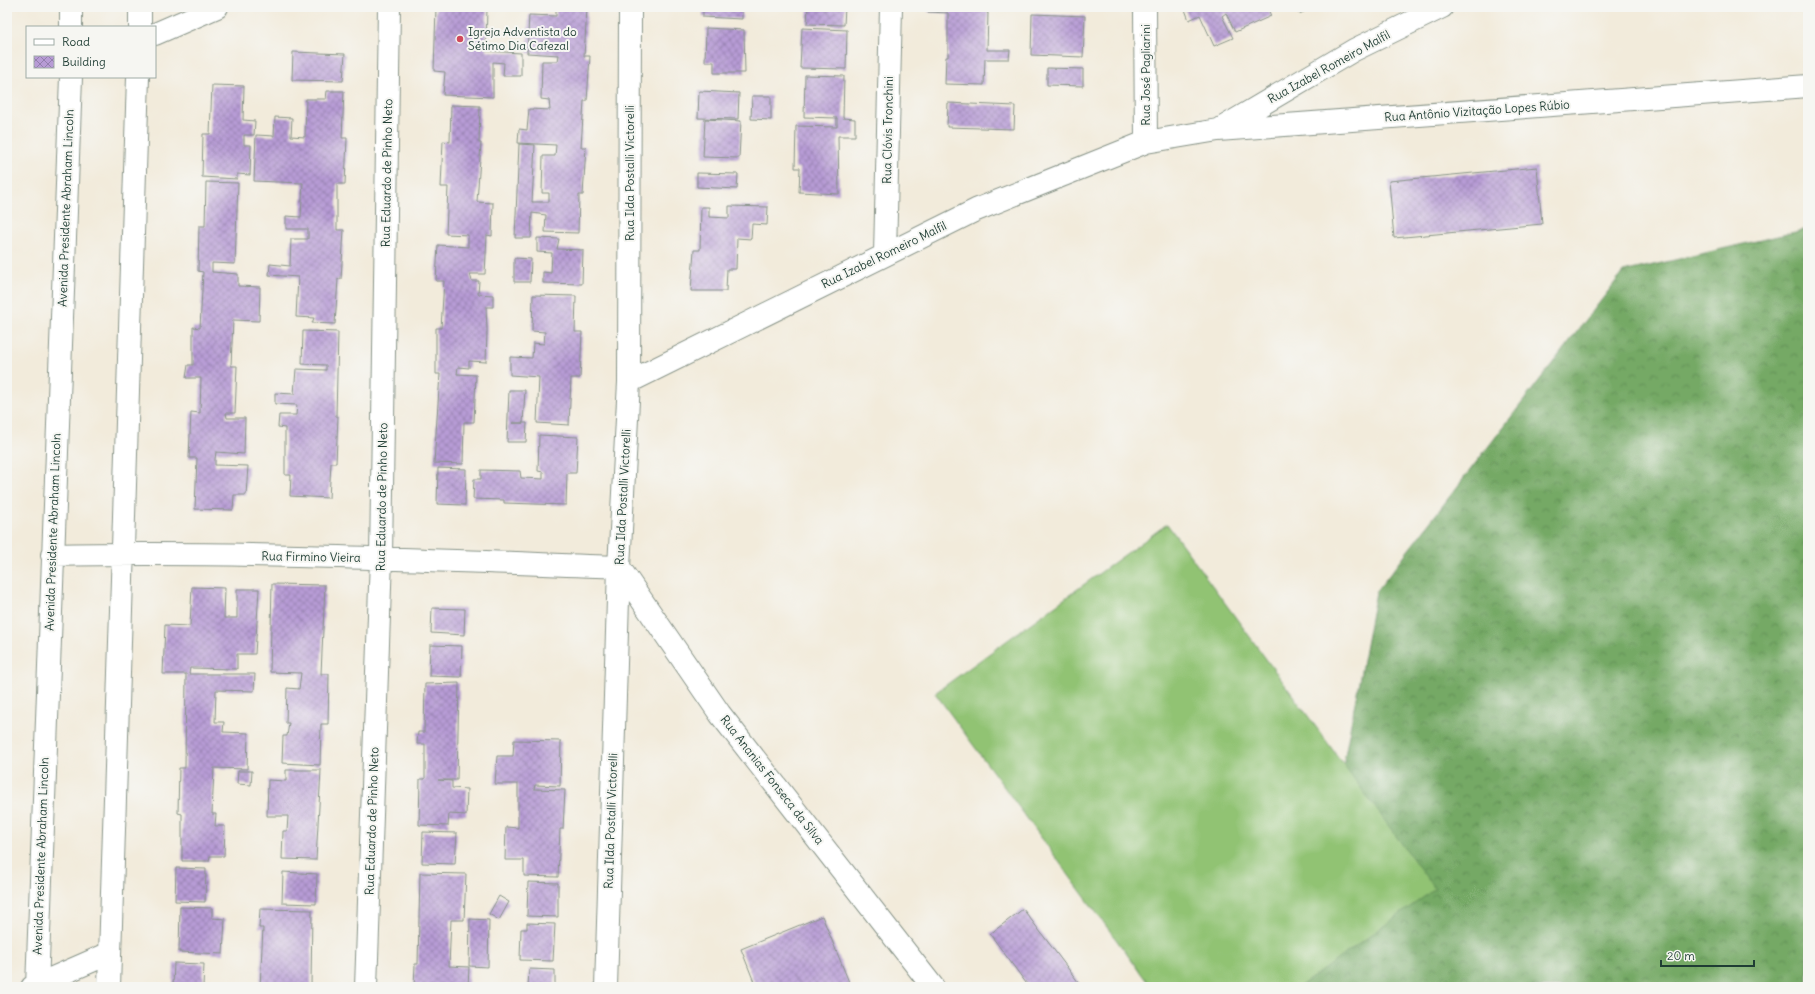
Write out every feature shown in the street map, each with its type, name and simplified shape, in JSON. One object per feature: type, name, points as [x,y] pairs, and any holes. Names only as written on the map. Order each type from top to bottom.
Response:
[{"type":"street","points":[[71,7],[71,26]]},
{"type":"street","points":[[140,7],[140,26]]},
{"type":"street","points":[[156,34],[217,7]]},
{"type":"street","name":"Rua Eduardo de Pinho Neto","points":[[366,987],[381,558],[389,7]]},
{"type":"street","name":"Rua Ilda Postalli Victorelli","points":[[606,987],[619,567],[629,382],[630,7]]},
{"type":"street","name":"Rua Clóvis Tronchini","points":[[885,254],[891,7]]},
{"type":"street","name":"Rua José Pagliarini","points":[[1145,7],[1146,142]]},
{"type":"street","name":"Rua Izabel Romeiro Malfil","points":[[1218,130],[1354,50],[1442,7]]},
{"type":"street","name":"Avenida Presidente Abraham Lincoln","points":[[35,986],[71,78]]},
{"type":"street","points":[[109,987],[138,78]]},
{"type":"street","name":"Rua Antônio Vizitação Lopes Rúbio","points":[[1146,142],[1218,130],[1808,86]]},
{"type":"street","name":"Rua Izabel Romeiro Malfil","points":[[629,382],[976,210],[1146,142]]},
{"type":"street","name":"Rua Firmino Vieira","points":[[52,555],[123,554],[381,558],[619,567]]},
{"type":"street","name":"Rua Ananias Fonseca da Silva","points":[[619,567],[720,714],[933,987]]},
{"type":"street","points":[[35,986],[110,953]]},
{"type":"green space","points":[[1808,229],[1808,987],[1301,987],[1376,592],[1623,272]]},
{"type":"green space","points":[[1167,524],[1435,889],[1299,987],[1151,987],[935,693]]},
{"type":"building","name":"Igreja Adventista do Sétimo Dia Cafezal","points":[[436,7],[487,7],[486,51],[521,53],[521,76],[503,76],[504,63],[493,62],[493,97],[443,95],[445,72],[434,71]]},
{"type":"building","points":[[556,7],[587,8],[584,56],[590,56],[587,101],[584,101],[581,147],[586,147],[583,195],[579,195],[578,233],[545,232],[546,215],[532,213],[531,238],[515,238],[519,144],[535,145],[532,202],[549,202],[549,193],[542,193],[543,156],[555,156],[556,145],[518,143],[519,129],[527,130],[529,109],[550,110],[549,100],[541,99],[542,61],[558,61],[559,55],[527,53],[529,15],[556,16]]},
{"type":"building","points":[[703,7],[742,7],[742,19],[703,17]]},
{"type":"building","points":[[808,7],[845,7],[844,25],[807,24]]},
{"type":"building","points":[[928,7],[987,7],[987,50],[1010,50],[1009,59],[985,59],[984,85],[945,84],[946,57],[948,57],[948,13],[928,12]]},
{"type":"building","points":[[1091,7],[1091,9],[1070,8]]},
{"type":"building","points":[[1184,7],[1267,7],[1271,16],[1235,32],[1226,13],[1222,16],[1233,38],[1214,46],[1200,15],[1189,20]]},
{"type":"building","points":[[1296,7],[1315,7],[1299,14]]},
{"type":"building","points":[[1032,14],[1085,16],[1083,57],[1031,55]]},
{"type":"building","points":[[706,28],[744,30],[745,73],[714,73],[714,62],[705,62]]},
{"type":"building","points":[[802,28],[847,30],[846,69],[800,68]]},
{"type":"building","points":[[293,52],[345,54],[343,81],[292,80]]},
{"type":"building","points":[[1047,68],[1083,69],[1083,86],[1047,85]]},
{"type":"building","points":[[805,75],[844,76],[843,118],[855,119],[855,136],[838,136],[839,194],[799,192],[800,168],[795,168],[796,126],[837,127],[837,118],[804,117]]},
{"type":"building","points":[[212,85],[244,86],[243,120],[255,121],[254,135],[244,135],[244,145],[251,145],[250,175],[237,174],[237,179],[202,177],[203,134],[210,134]]},
{"type":"building","points":[[327,91],[344,91],[342,138],[347,138],[345,184],[337,184],[337,230],[344,230],[341,279],[338,279],[335,324],[312,323],[314,318],[296,317],[298,277],[269,275],[270,264],[290,266],[291,239],[308,239],[308,229],[286,229],[286,216],[301,217],[303,183],[254,181],[256,135],[274,136],[275,117],[292,118],[291,136],[305,137],[306,99],[326,99]]},
{"type":"building","points":[[699,91],[739,93],[738,119],[698,118]]},
{"type":"building","points":[[752,96],[771,96],[771,120],[751,119]]},
{"type":"building","points":[[948,103],[1015,106],[1014,129],[947,127]]},
{"type":"building","points":[[451,105],[480,106],[479,143],[481,143],[477,202],[493,203],[492,236],[487,235],[485,274],[470,274],[472,281],[479,281],[478,294],[493,295],[493,307],[486,307],[486,362],[469,361],[469,368],[458,367],[457,374],[476,375],[474,422],[464,422],[463,464],[434,463],[440,374],[436,374],[436,328],[441,328],[444,281],[436,281],[438,245],[468,247],[468,235],[446,234],[448,187],[441,187],[443,141],[450,142]]},
{"type":"building","points":[[705,119],[741,121],[739,158],[703,157]]},
{"type":"building","points":[[1537,167],[1542,224],[1394,238],[1389,181]]},
{"type":"building","points":[[697,173],[738,174],[737,189],[697,187]]},
{"type":"building","points":[[206,182],[238,183],[235,264],[212,263],[212,272],[238,274],[238,286],[260,287],[259,321],[233,320],[231,366],[237,366],[235,413],[226,413],[227,418],[245,418],[244,454],[216,452],[215,459],[215,465],[248,466],[246,495],[234,495],[233,510],[195,509],[197,458],[189,458],[191,412],[200,413],[201,378],[186,378],[188,365],[193,365],[193,327],[200,328],[203,272],[198,271],[199,226],[205,226]]},
{"type":"building","points":[[729,206],[768,207],[767,225],[752,224],[751,239],[737,238],[736,269],[727,269],[726,291],[691,291],[694,250],[700,250],[701,207],[709,207],[709,217],[729,218]]},
{"type":"building","points":[[537,238],[559,239],[557,249],[583,250],[582,284],[543,283],[543,272],[551,273],[552,253],[537,252]]},
{"type":"building","points":[[514,258],[531,259],[530,282],[514,282]]},
{"type":"building","points":[[533,295],[576,296],[575,332],[582,332],[580,378],[571,378],[569,425],[537,423],[539,377],[510,375],[510,357],[532,358],[533,343],[544,344],[545,332],[532,331]]},
{"type":"building","points":[[303,331],[338,332],[336,416],[338,416],[336,463],[331,463],[329,498],[290,496],[291,475],[285,475],[285,428],[278,427],[279,415],[296,415],[297,405],[275,404],[275,393],[294,394],[296,369],[326,370],[326,365],[302,364]]},
{"type":"building","points":[[509,390],[525,390],[523,423],[527,423],[526,442],[507,442]]},
{"type":"building","points":[[539,435],[578,437],[576,473],[567,473],[566,505],[504,503],[504,500],[473,499],[474,479],[481,479],[481,470],[520,471],[521,478],[543,479],[543,472],[538,471]]},
{"type":"building","points":[[438,468],[466,469],[465,505],[437,504]]},
{"type":"building","points":[[272,584],[325,585],[321,674],[329,674],[328,724],[321,724],[320,765],[282,763],[283,736],[287,736],[289,723],[286,723],[287,688],[299,689],[301,673],[270,672]]},
{"type":"building","points":[[192,587],[225,588],[224,618],[237,618],[237,589],[259,589],[255,654],[237,654],[237,669],[190,668],[189,674],[255,674],[254,691],[216,690],[215,722],[224,722],[223,732],[248,733],[247,769],[214,768],[212,814],[216,814],[215,826],[225,826],[224,856],[210,856],[209,861],[182,861],[182,814],[178,813],[179,768],[185,768],[186,674],[163,674],[165,625],[190,626]]},
{"type":"building","points":[[432,608],[465,609],[464,635],[431,633]]},
{"type":"building","points":[[430,645],[462,646],[461,677],[429,676]]},
{"type":"building","points":[[459,683],[457,780],[438,780],[452,781],[452,788],[467,789],[466,815],[449,814],[448,826],[419,825],[420,779],[425,779],[425,744],[417,744],[418,732],[424,732],[425,684]]},
{"type":"building","points":[[514,740],[561,741],[560,786],[535,785],[534,789],[565,790],[563,829],[560,829],[558,877],[524,876],[524,860],[505,860],[506,827],[518,828],[518,784],[495,784],[497,756],[513,756]]},
{"type":"building","points":[[286,770],[321,770],[316,860],[282,859],[283,831],[287,831],[288,816],[267,816],[268,780],[286,781]]},
{"type":"building","points":[[238,771],[252,771],[251,785],[237,784]]},
{"type":"building","points":[[423,832],[457,833],[455,864],[422,863]]},
{"type":"building","points":[[176,868],[206,869],[205,902],[175,901]]},
{"type":"building","points":[[283,872],[317,874],[316,904],[282,903]]},
{"type":"building","points":[[420,873],[466,874],[464,920],[451,920],[449,966],[469,967],[468,987],[414,987],[415,964],[418,964]]},
{"type":"building","points":[[528,882],[558,883],[558,917],[527,916]]},
{"type":"building","points":[[499,896],[509,902],[499,920],[489,914]]},
{"type":"building","points":[[180,907],[212,908],[212,918],[225,919],[223,954],[179,952]]},
{"type":"building","points":[[260,909],[312,910],[311,987],[260,987],[263,928],[259,928]]},
{"type":"building","points":[[1023,909],[1082,987],[1029,987],[990,934]]},
{"type":"building","points":[[822,916],[851,987],[756,987],[741,949]]},
{"type":"building","points":[[470,919],[489,920],[488,967],[469,966]]},
{"type":"building","points":[[527,923],[555,924],[553,961],[520,960],[521,929],[527,929]]},
{"type":"building","points":[[174,963],[204,964],[203,987],[173,987]]},
{"type":"building","points":[[529,969],[555,970],[555,987],[528,987]]},
{"type":"place","name":"Igreja Adventista do Sétimo Dia Cafezal","points":[[460,39]]}]
